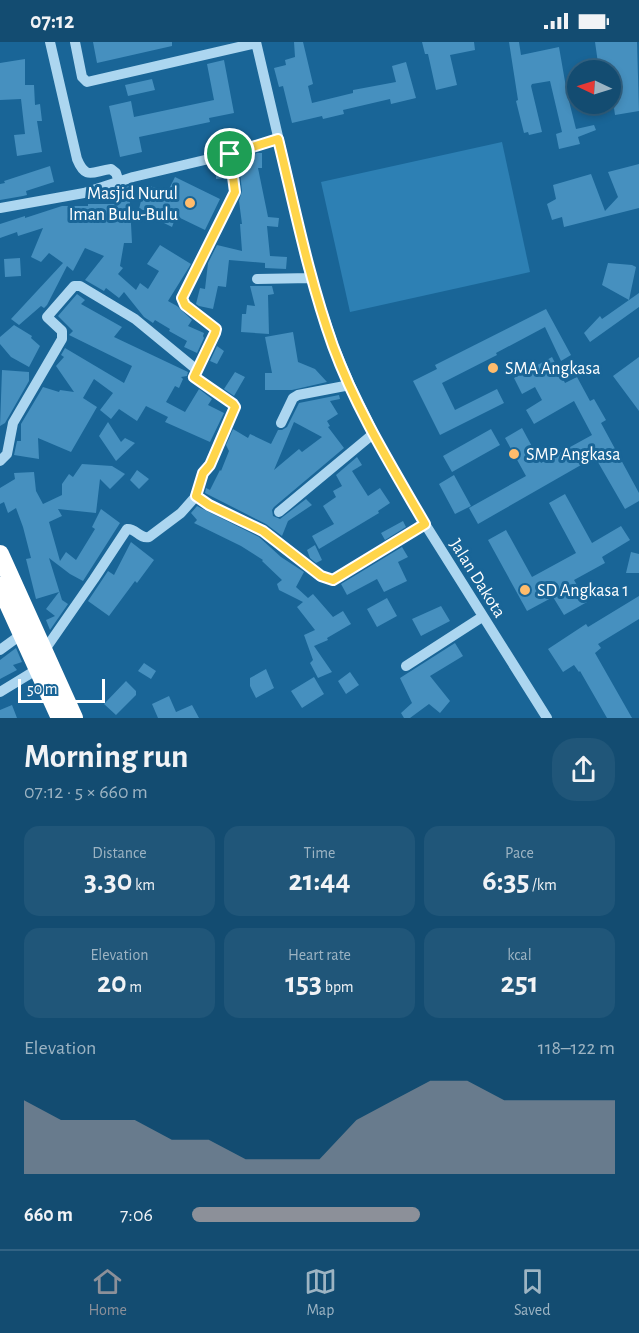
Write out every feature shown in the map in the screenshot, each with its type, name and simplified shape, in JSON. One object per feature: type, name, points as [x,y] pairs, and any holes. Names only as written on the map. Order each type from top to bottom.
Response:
[{"type":"highway","points":[[0,554],[43,661],[60,718]]},
{"type":"highway","points":[[0,586],[22,634],[43,661],[75,718]]},
{"type":"street","points":[[50,42],[81,170],[90,173],[111,169],[119,182]]},
{"type":"street","points":[[75,42],[82,77],[87,82],[256,43]]},
{"type":"street","name":"Jalan Dakota","points":[[256,43],[311,278],[334,347],[350,386],[373,434],[425,524],[542,716]]},
{"type":"street","points":[[0,208],[84,193],[278,139]]},
{"type":"street","points":[[0,692],[43,661],[127,529],[131,528],[142,537],[149,537],[181,513],[196,496],[203,473],[210,465],[235,407],[194,377],[216,329],[185,305],[182,298],[235,192],[230,154]]},
{"type":"street","points":[[257,279],[311,278]]},
{"type":"street","points":[[0,461],[7,454],[13,423],[62,339],[62,331],[46,317],[74,286],[80,286],[127,313],[197,370]]},
{"type":"street","points":[[280,423],[293,398],[298,395],[350,386]]},
{"type":"street","points":[[279,512],[373,434]]},
{"type":"street","points":[[196,496],[209,505],[263,531],[328,579],[333,580],[425,524]]},
{"type":"street","points":[[406,666],[482,617]]},
{"type":"street","points":[[0,650],[22,634]]},
{"type":"shaded area","points":[[502,142],[530,272],[350,312],[321,182]]},
{"type":"building","points":[[93,42],[172,42],[172,46],[97,63]]},
{"type":"building","points":[[294,42],[303,42],[313,84],[308,86],[312,103],[353,93],[353,90],[396,82],[392,66],[406,62],[416,98],[391,104],[390,99],[343,110],[344,114],[292,123],[283,86],[279,87],[274,68],[286,65],[285,60],[295,57]]},
{"type":"building","points":[[422,42],[474,42],[475,50],[450,55],[457,85],[436,90],[428,54],[425,54]]},
{"type":"building","points":[[509,42],[519,42],[521,55],[559,47],[567,93],[567,114],[572,114],[576,129],[594,125],[596,130],[578,137],[580,144],[559,149],[556,134],[562,132],[550,81],[531,86],[542,132],[529,135],[528,132],[524,133],[516,101],[518,100]]},
{"type":"building","points":[[595,42],[637,42],[639,111],[621,114],[621,60],[598,60]]},
{"type":"building","points":[[25,59],[25,85],[34,85],[35,105],[40,104],[42,121],[37,121],[42,152],[17,156],[14,135],[25,134],[21,99],[0,100],[0,63]]},
{"type":"building","points":[[224,60],[234,113],[209,118],[210,122],[139,137],[142,152],[120,157],[109,106],[131,101],[134,117],[214,100],[207,64]]},
{"type":"building","points":[[152,79],[155,90],[128,96],[125,85]]},
{"type":"building","points":[[262,153],[262,168],[258,168],[268,217],[279,218],[278,227],[267,226],[270,256],[287,257],[286,269],[265,268],[265,263],[229,260],[226,287],[218,286],[213,309],[199,306],[196,304],[200,288],[205,289],[208,263],[217,245],[242,251],[239,201],[242,191],[239,163],[246,162],[245,157]]},
{"type":"building","points":[[639,164],[639,208],[564,227],[562,217],[552,220],[547,204],[556,199],[553,185],[591,174],[605,211],[618,197],[608,172]]},
{"type":"building","points":[[50,166],[54,182],[26,191],[27,195],[0,200],[0,184],[5,183],[4,181]]},
{"type":"building","points":[[224,166],[226,178],[216,179],[216,168]]},
{"type":"building","name":"Masjid Nurul Iman Bulu-Bulu","points":[[175,177],[220,199],[205,230],[176,216],[172,227],[158,220],[160,214],[139,209],[145,185],[168,191]]},
{"type":"building","points":[[129,186],[132,243],[124,243],[120,266],[123,268],[118,274],[136,290],[140,283],[148,289],[159,271],[147,264],[160,245],[191,264],[168,301],[192,320],[188,326],[204,333],[197,353],[184,347],[187,341],[169,331],[170,329],[155,320],[153,323],[144,317],[124,292],[119,298],[106,288],[104,291],[85,280],[104,256],[85,248],[73,271],[67,266],[44,308],[41,306],[19,325],[11,319],[63,263],[49,253],[41,262],[31,257],[43,228],[18,236],[17,232],[0,238],[0,224],[62,206],[117,204],[115,191]]},
{"type":"building","points":[[20,258],[21,276],[5,277],[4,259]]},
{"type":"building","points":[[608,263],[636,267],[629,300],[602,285]]},
{"type":"building","points":[[250,286],[272,286],[274,294],[268,295],[269,334],[241,332],[242,314],[246,314],[247,305],[255,306]]},
{"type":"building","points":[[639,293],[639,307],[590,342],[584,333],[600,316],[602,319]]},
{"type":"building","points":[[77,294],[85,300],[81,304],[122,327],[114,337],[188,372],[187,376],[181,377],[183,379],[179,388],[175,386],[166,402],[185,412],[199,389],[212,399],[208,405],[224,413],[210,442],[165,422],[168,417],[146,406],[137,421],[119,409],[111,419],[100,410],[113,393],[94,379],[83,398],[97,407],[71,452],[38,438],[39,459],[14,455],[17,441],[21,441],[21,424],[43,387],[59,392],[60,390],[74,392],[56,366],[64,357],[61,355],[65,348],[124,383],[132,366],[69,335],[73,331],[58,316]]},
{"type":"building","points":[[546,309],[571,355],[561,361],[545,327],[442,383],[455,410],[497,389],[504,403],[440,435],[413,381],[437,369],[435,365]]},
{"type":"building","points":[[14,325],[32,336],[31,338],[40,346],[29,367],[11,357],[0,344],[0,337]]},
{"type":"building","points":[[293,332],[298,362],[315,369],[327,382],[292,390],[265,390],[265,373],[272,373],[265,337]]},
{"type":"building","points":[[217,346],[224,351],[217,364],[210,361]]},
{"type":"building","points":[[552,357],[565,383],[577,377],[590,401],[594,399],[606,420],[601,423],[639,493],[639,501],[625,509],[595,457],[478,524],[469,508],[526,476],[505,438],[522,428],[541,463],[592,435],[574,401],[534,424],[526,410],[542,400],[535,387],[522,394],[514,378]]},
{"type":"building","points":[[639,357],[639,411],[613,376]]},
{"type":"building","points":[[2,370],[29,372],[29,381],[5,423],[0,426]]},
{"type":"building","points":[[235,372],[245,377],[234,396],[224,389]]},
{"type":"building","points":[[339,395],[340,399],[330,401],[338,414],[327,421],[330,426],[328,427],[344,448],[274,507],[273,516],[280,519],[306,499],[312,505],[288,521],[282,536],[266,524],[205,493],[206,488],[210,490],[221,471],[229,451],[226,445],[233,429],[248,438],[250,434],[271,444],[278,430],[287,427],[299,403]],"holes":[[[294,422],[322,437],[302,452],[299,449],[274,470]]]},
{"type":"building","points":[[108,422],[121,442],[125,438],[135,443],[116,461],[99,436]]},
{"type":"building","points":[[491,429],[500,445],[452,472],[443,456]]},
{"type":"building","points":[[357,457],[362,465],[352,471],[368,496],[380,488],[390,503],[378,511],[379,513],[319,549],[312,536],[334,524],[323,506],[336,497],[333,491],[342,486],[336,475]]},
{"type":"building","points":[[82,464],[112,466],[125,474],[110,489],[100,479],[96,513],[58,509],[62,516],[49,522],[60,561],[66,552],[76,560],[95,529],[92,527],[101,509],[120,523],[83,581],[49,558],[62,600],[68,604],[50,630],[46,620],[55,616],[46,609],[59,592],[36,599],[26,559],[31,558],[23,527],[16,508],[8,513],[4,502],[0,504],[0,488],[15,479],[14,473],[34,472],[36,491],[43,504],[62,495],[62,484],[69,474],[73,477]]},
{"type":"building","points":[[137,470],[149,479],[139,489],[130,480]]},
{"type":"building","points":[[454,475],[471,506],[455,514],[439,484]]},
{"type":"building","points":[[565,494],[592,543],[621,526],[630,540],[602,557],[605,563],[574,580],[587,602],[564,615],[553,597],[527,611],[488,540],[506,530],[532,577],[576,553],[549,503]]},
{"type":"building","points":[[197,506],[259,537],[281,557],[304,572],[296,587],[308,598],[313,594],[333,617],[343,611],[351,624],[327,638],[328,640],[314,646],[332,672],[318,678],[310,663],[313,660],[304,635],[315,630],[297,607],[303,602],[279,590],[277,584],[282,580],[263,560],[241,546],[194,523],[197,520],[191,513]]},
{"type":"building","points":[[403,521],[406,527],[385,540],[381,533]]},
{"type":"building","points":[[131,542],[154,560],[109,616],[88,601],[108,571],[114,575]]},
{"type":"building","points":[[315,545],[322,560],[316,563],[310,558],[307,550]]},
{"type":"building","points":[[402,547],[408,557],[398,562],[407,581],[384,592],[377,579],[347,595],[341,584]]},
{"type":"building","points":[[631,552],[639,554],[639,573],[626,573]]},
{"type":"building","points":[[639,596],[639,619],[598,644],[601,648],[595,653],[632,718],[607,718],[580,671],[574,665],[563,672],[548,649],[586,624],[588,627]]},
{"type":"building","points":[[387,598],[397,616],[377,627],[367,609]]},
{"type":"building","points":[[441,606],[450,621],[421,636],[412,619]]},
{"type":"building","points":[[455,643],[463,656],[430,676],[450,701],[440,713],[429,704],[410,718],[404,718],[401,713],[412,703],[400,678]]},
{"type":"building","points":[[16,648],[22,662],[13,665],[17,670],[0,679],[0,660]]},
{"type":"building","points":[[144,663],[156,671],[151,679],[138,671]]},
{"type":"building","points":[[266,669],[274,688],[256,698],[250,686],[250,678]]},
{"type":"building","points":[[350,672],[359,685],[346,694],[338,681]]},
{"type":"building","points":[[314,677],[324,694],[302,708],[291,691]]},
{"type":"building","points":[[126,681],[136,691],[136,695],[116,715],[104,704]]},
{"type":"building","points":[[169,696],[176,712],[192,705],[199,718],[158,718],[152,704]]},
{"type":"building","points":[[12,705],[17,718],[0,718],[0,710]]},
{"type":"place","name":"Masjid Nurul Iman Bulu-Bulu","points":[[190,203]]},
{"type":"place","name":"SMA Angkasa","points":[[493,368]]},
{"type":"place","name":"SMP Angkasa","points":[[514,454]]},
{"type":"place","name":"SD Angkasa 1","points":[[525,590]]},
{"type":"route","points":[[278,139],[311,278],[334,347],[379,444],[425,524],[333,580],[321,576],[263,531],[209,505],[196,496],[203,473],[210,465],[235,407],[194,377],[216,329],[185,305],[182,298],[235,192],[230,154],[278,139]]}]
